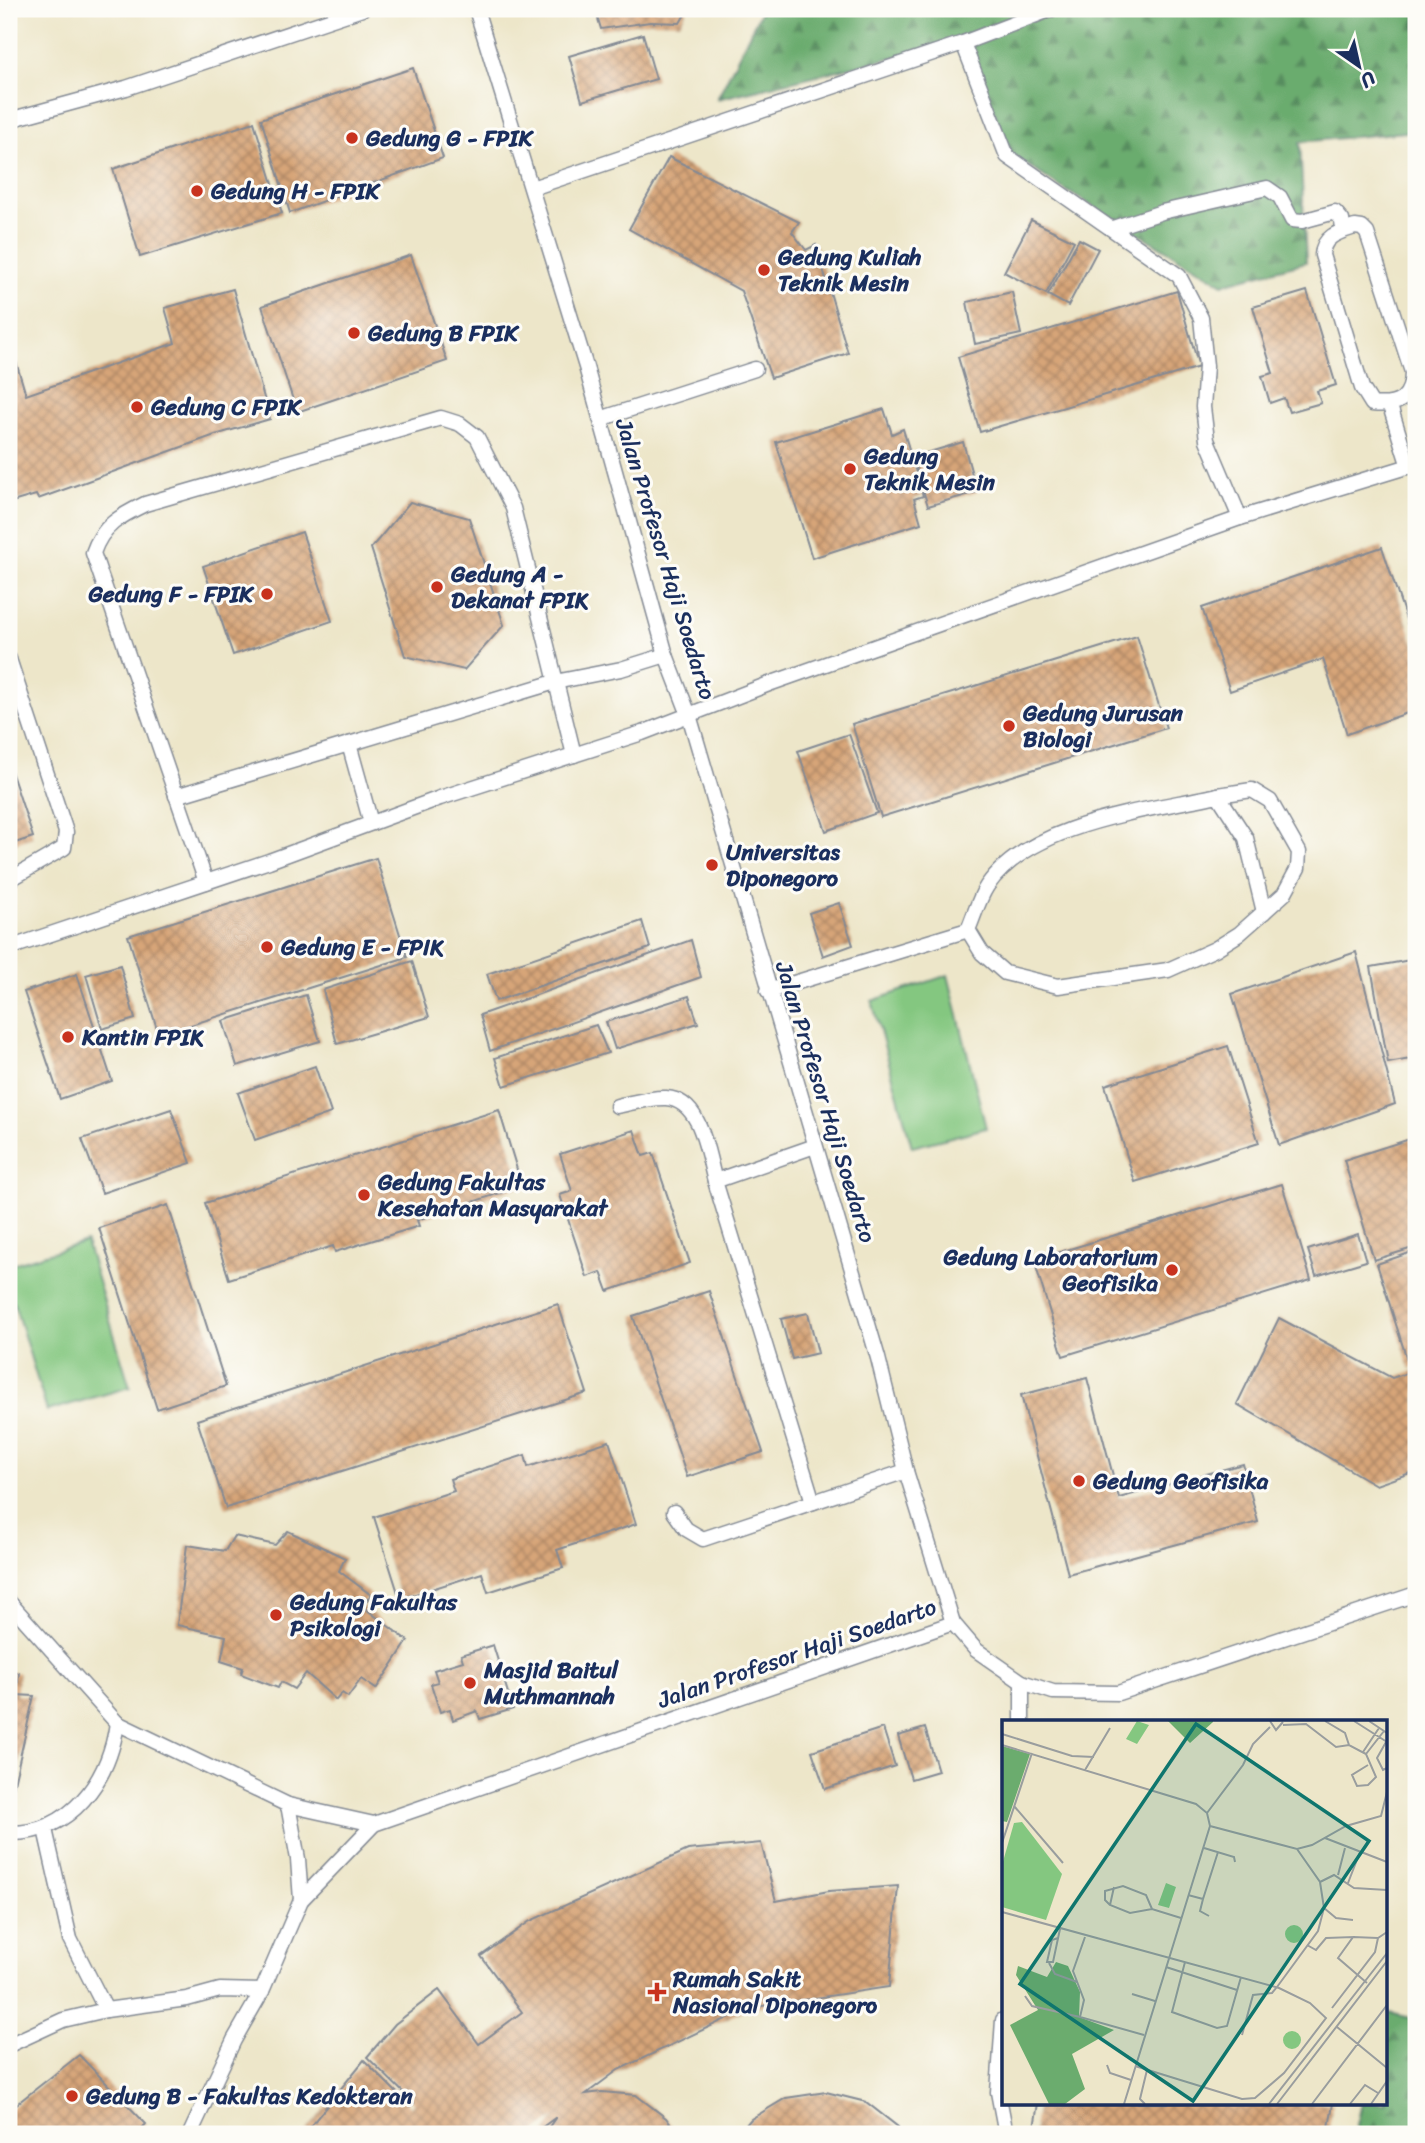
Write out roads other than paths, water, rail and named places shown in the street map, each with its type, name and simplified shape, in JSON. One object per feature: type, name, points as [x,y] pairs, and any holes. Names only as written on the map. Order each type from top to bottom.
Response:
[{"type":"lane","points":[[9,120],[126,88],[362,9]]},
{"type":"lane","name":"Jalan Profesor Haji Soedarto","points":[[374,1824],[953,1623],[906,1471],[878,1358],[689,715],[666,655],[532,188],[475,9]]},
{"type":"lane","points":[[532,188],[963,43],[1052,9]]},
{"type":"lane","points":[[963,43],[1007,156],[1114,228],[1179,276],[1201,318],[1206,366],[1203,407],[1207,440],[1240,518]]},
{"type":"lane","points":[[1114,228],[1163,212],[1267,188],[1280,197],[1292,220],[1302,222],[1335,212],[1342,220],[1343,230]]},
{"type":"lane","points":[[1362,228],[1367,233],[1412,372],[1412,387],[1407,398],[1391,406],[1372,404],[1362,388],[1322,255],[1329,237],[1343,230],[1362,228]]},
{"type":"lane","points":[[600,419],[755,369]]},
{"type":"lane","points":[[9,948],[689,715],[769,684],[1240,518],[1413,465],[1391,406]]},
{"type":"lane","points":[[206,882],[93,553],[99,536],[118,517],[158,500],[441,418],[460,424],[477,437],[513,508],[574,755]]},
{"type":"lane","points":[[176,796],[555,682],[621,669],[666,655]]},
{"type":"lane","points":[[9,659],[66,832],[64,848],[9,880]]},
{"type":"lane","points":[[349,744],[371,823]]},
{"type":"lane","points":[[768,990],[968,930],[987,886],[1025,849],[1075,826],[1218,794],[1252,790],[1270,801],[1299,852],[1298,868],[1284,894],[1215,949],[1168,971],[1058,986],[1005,973],[982,953],[968,930]]},
{"type":"lane","points":[[1218,794],[1247,838],[1264,912]]},
{"type":"lane","points":[[617,1106],[666,1098],[686,1104],[696,1119],[813,1502]]},
{"type":"lane","points":[[715,1181],[815,1146]]},
{"type":"lane","points":[[674,1512],[685,1529],[702,1539],[906,1471]]},
{"type":"lane","points":[[953,1623],[976,1650],[1022,1682],[1054,1692],[1118,1693],[1416,1594]]},
{"type":"lane","points":[[9,1602],[117,1723],[288,1805],[374,1824]]},
{"type":"lane","points":[[1022,1682],[1022,1720]]},
{"type":"lane","points":[[9,1833],[45,1829],[65,1818],[90,1791],[112,1754],[117,1723]]},
{"type":"lane","points":[[288,1805],[298,1859],[301,1900]]},
{"type":"lane","points":[[190,2134],[234,2040],[262,1991],[301,1900],[374,1824]]},
{"type":"lane","points":[[45,1829],[69,1939],[106,2010]]},
{"type":"lane","points":[[9,2045],[63,2021],[106,2010],[187,1999],[220,1990],[262,1991]]},
{"type":"lane","points":[[1002,2034],[998,2092],[1006,2134]]},
{"type":"place","name":"Gedung G - FPIK","points":[[352,138]]},
{"type":"place","name":"Gedung H - FPIK","points":[[197,191]]},
{"type":"place","name":"Gedung Kuliah Teknik Mesin","points":[[764,270]]},
{"type":"place","name":"Gedung B FPIK","points":[[354,333]]},
{"type":"place","name":"Gedung C FPIK","points":[[137,407]]},
{"type":"place","name":"Gedung Teknik Mesin","points":[[850,469]]},
{"type":"place","name":"Gedung A - Dekanat FPIK","points":[[437,587]]},
{"type":"place","name":"Gedung F - FPIK","points":[[267,594]]},
{"type":"place","name":"Gedung Jurusan Biologi","points":[[1009,726]]},
{"type":"place","name":"Universitas Diponegoro","points":[[712,865]]},
{"type":"place","name":"Gedung E - FPIK","points":[[267,947]]},
{"type":"place","name":"Kantin FPIK","points":[[68,1037]]},
{"type":"place","name":"Gedung Fakultas Kesehatan Masyarakat","points":[[364,1195]]},
{"type":"place","name":"Gedung Laboratorium Geofisika","points":[[1172,1270]]},
{"type":"place","name":"Gedung Geofisika","points":[[1079,1481]]},
{"type":"place","name":"Gedung Fakultas Psikologi","points":[[276,1615]]},
{"type":"place","name":"Masjid Baitul Muthmannah","points":[[470,1683]]},
{"type":"place","name":"Rumah Sakit Nasional Diponegoro","points":[[657,1992]]},
{"type":"place","name":"Gedung B - Fakultas Kedokteran","points":[[72,2096]]}]
